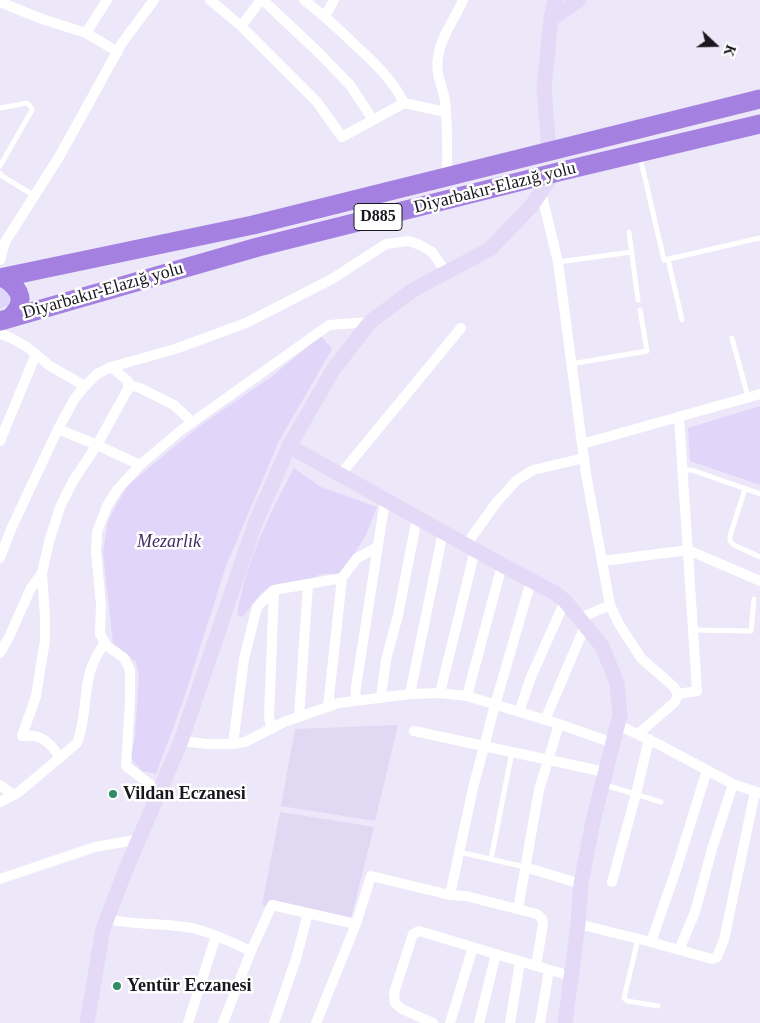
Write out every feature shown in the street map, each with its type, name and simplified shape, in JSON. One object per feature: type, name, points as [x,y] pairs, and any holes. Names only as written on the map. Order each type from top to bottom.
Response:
[{"type":"highway","name":"Diyarbakır-Elazığ yolu","points":[[1,272],[253,225],[760,99]]},
{"type":"highway","name":"Diyarbakır-Elazığ yolu","points":[[3,325],[258,247],[760,124]]},
{"type":"highway","points":[[1,272],[17,288],[20,294],[19,307],[3,325]]},
{"type":"street","points":[[86,33],[107,0]]},
{"type":"street","points":[[1,272],[5,242],[59,157],[122,43],[154,0]]},
{"type":"street","points":[[210,0],[241,26],[317,102],[342,137],[404,103],[446,112]]},
{"type":"street","points":[[241,26],[262,0],[350,85],[373,120]]},
{"type":"street","points":[[304,0],[325,16],[375,63],[399,92],[404,103]]},
{"type":"street","points":[[325,16],[334,0]]},
{"type":"street","points":[[447,176],[446,112],[445,101],[438,78],[438,56],[443,40],[463,0]]},
{"type":"street","points":[[548,151],[544,88],[551,19],[555,0]]},
{"type":"street","points":[[551,19],[579,0]]},
{"type":"street","points":[[0,2],[42,19],[86,33],[118,52]]},
{"type":"street","points":[[88,1023],[103,930],[126,869],[181,741],[255,524],[289,446],[333,370],[370,322],[413,290],[490,249],[532,205],[554,173]]},
{"type":"street","points":[[541,192],[558,262],[584,458],[610,605],[619,624],[641,658],[674,687],[678,694]]},
{"type":"street","points":[[0,558],[12,527],[58,429],[75,398],[84,386],[98,374],[111,367],[175,349],[246,323],[332,280],[386,244],[409,241],[420,245],[432,252],[446,272]]},
{"type":"street","points":[[160,792],[126,766],[130,670],[124,658],[107,646],[100,634],[101,604],[96,552],[97,532],[107,506],[117,490],[140,465],[180,431],[329,326],[370,322]]},
{"type":"street","points":[[3,325],[18,342],[50,366],[84,386]]},
{"type":"street","points":[[340,475],[461,328]]},
{"type":"street","points":[[0,441],[36,354]]},
{"type":"street","points":[[60,758],[53,747],[46,741],[36,737],[22,736],[36,696],[45,640],[46,617],[42,573],[60,507],[73,481],[97,445],[128,388],[128,382],[125,378],[111,367]]},
{"type":"street","points":[[128,385],[140,388],[174,405],[192,422]]},
{"type":"street","points":[[582,444],[760,394]]},
{"type":"street","points":[[678,694],[697,691],[679,417]]},
{"type":"street","points":[[58,429],[140,465]]},
{"type":"street","points":[[289,446],[502,566],[555,593],[565,601],[602,646],[617,683],[620,715],[593,821],[581,884],[578,924],[565,1023]]},
{"type":"street","points":[[440,693],[470,548],[496,503],[517,480],[533,470],[584,458]]},
{"type":"street","points":[[355,701],[384,507]]},
{"type":"street","points":[[381,698],[386,660],[398,615],[417,518]]},
{"type":"street","points":[[410,694],[443,532]]},
{"type":"street","points":[[328,707],[342,578],[357,558],[378,547]]},
{"type":"street","points":[[603,561],[688,550],[760,581]]},
{"type":"street","points":[[467,696],[502,566]]},
{"type":"street","points":[[0,653],[31,588],[42,573]]},
{"type":"street","points":[[233,744],[244,659],[257,607],[274,590],[342,578]]},
{"type":"street","points":[[450,895],[484,745],[531,580]]},
{"type":"street","points":[[299,717],[308,585]]},
{"type":"street","points":[[271,729],[269,716],[274,590]]},
{"type":"street","points":[[519,712],[531,677],[565,601]]},
{"type":"street","points":[[545,720],[584,616],[610,605]]},
{"type":"street","points":[[0,802],[19,792],[77,743],[81,734],[88,679],[96,655],[105,642]]},
{"type":"street","points":[[181,741],[208,744],[246,742],[284,722],[339,703],[410,694],[440,693],[467,696],[559,724],[613,743]]},
{"type":"street","points":[[638,734],[675,702],[678,694]]},
{"type":"street","points":[[518,909],[539,790],[559,724]]},
{"type":"street","points":[[578,924],[712,959],[717,957],[724,940],[758,793],[733,784],[649,739],[618,725]]},
{"type":"street","points":[[414,730],[548,759],[604,778]]},
{"type":"street","points":[[612,882],[649,739]]},
{"type":"street","points":[[651,942],[677,867],[707,770]]},
{"type":"street","points":[[678,950],[695,912],[712,848],[733,784]]},
{"type":"street","points":[[0,785],[14,795]]},
{"type":"street","points":[[0,879],[95,847],[140,839]]},
{"type":"street","points":[[526,867],[581,884]]},
{"type":"street","points":[[316,1023],[356,924],[371,876],[450,895],[466,896],[537,914],[543,922],[543,927],[536,966]]},
{"type":"street","points":[[223,1023],[251,951],[272,905],[356,924]]},
{"type":"street","points":[[274,1023],[293,967],[308,913]]},
{"type":"street","points":[[107,919],[195,929],[251,951]]},
{"type":"street","points":[[434,1023],[419,1020],[402,1010],[395,1003],[394,993],[414,934],[419,930],[571,976]]},
{"type":"street","points":[[188,1023],[216,936]]},
{"type":"street","points":[[450,1023],[473,947]]},
{"type":"street","points":[[479,1023],[496,954]]},
{"type":"street","points":[[510,1023],[520,962]]},
{"type":"street","points":[[540,1023],[549,970]]},
{"type":"lane","points":[[0,108],[27,104],[32,110],[0,166]]},
{"type":"lane","points":[[639,153],[664,260],[760,238]]},
{"type":"lane","points":[[0,173],[35,196]]},
{"type":"lane","points":[[629,232],[638,300]]},
{"type":"lane","points":[[558,262],[632,252]]},
{"type":"lane","points":[[668,259],[682,320]]},
{"type":"lane","points":[[571,364],[647,351],[640,310]]},
{"type":"lane","points":[[732,338],[748,397]]},
{"type":"lane","points":[[682,470],[692,470],[760,494]]},
{"type":"lane","points":[[745,489],[730,538],[734,545],[760,557]]},
{"type":"lane","points":[[693,630],[751,631],[754,599]]},
{"type":"lane","points":[[491,859],[512,752]]},
{"type":"lane","points":[[604,778],[636,794],[661,802]]},
{"type":"lane","points":[[459,852],[526,867]]},
{"type":"lane","points":[[638,939],[624,998],[627,1001],[658,1006]]},
{"type":"shaded area","points":[[398,725],[375,821],[281,806],[295,729]]},
{"type":"shaded area","points":[[280,812],[374,827],[350,922],[262,905]]},
{"type":"green space","points":[[0,287],[9,294],[10,298],[8,305],[0,309]]},
{"type":"green space","name":"Mezarlık","points":[[321,336],[332,349],[279,441],[226,566],[183,701],[156,774],[142,771],[131,758],[135,736],[139,676],[136,662],[113,643],[103,552],[108,521],[127,486],[197,428],[271,377]]},
{"type":"green space","points":[[760,406],[760,485],[690,461],[688,428]]},
{"type":"green space","name":"Mezarlık","points":[[294,468],[321,487],[377,507],[366,535],[342,574],[321,574],[307,581],[270,586],[261,593],[243,617],[237,615],[252,558],[276,502]]},
{"type":"place","name":"Vildan Eczanesi","points":[[113,794]]},
{"type":"place","name":"Yentür Eczanesi","points":[[117,986]]}]
